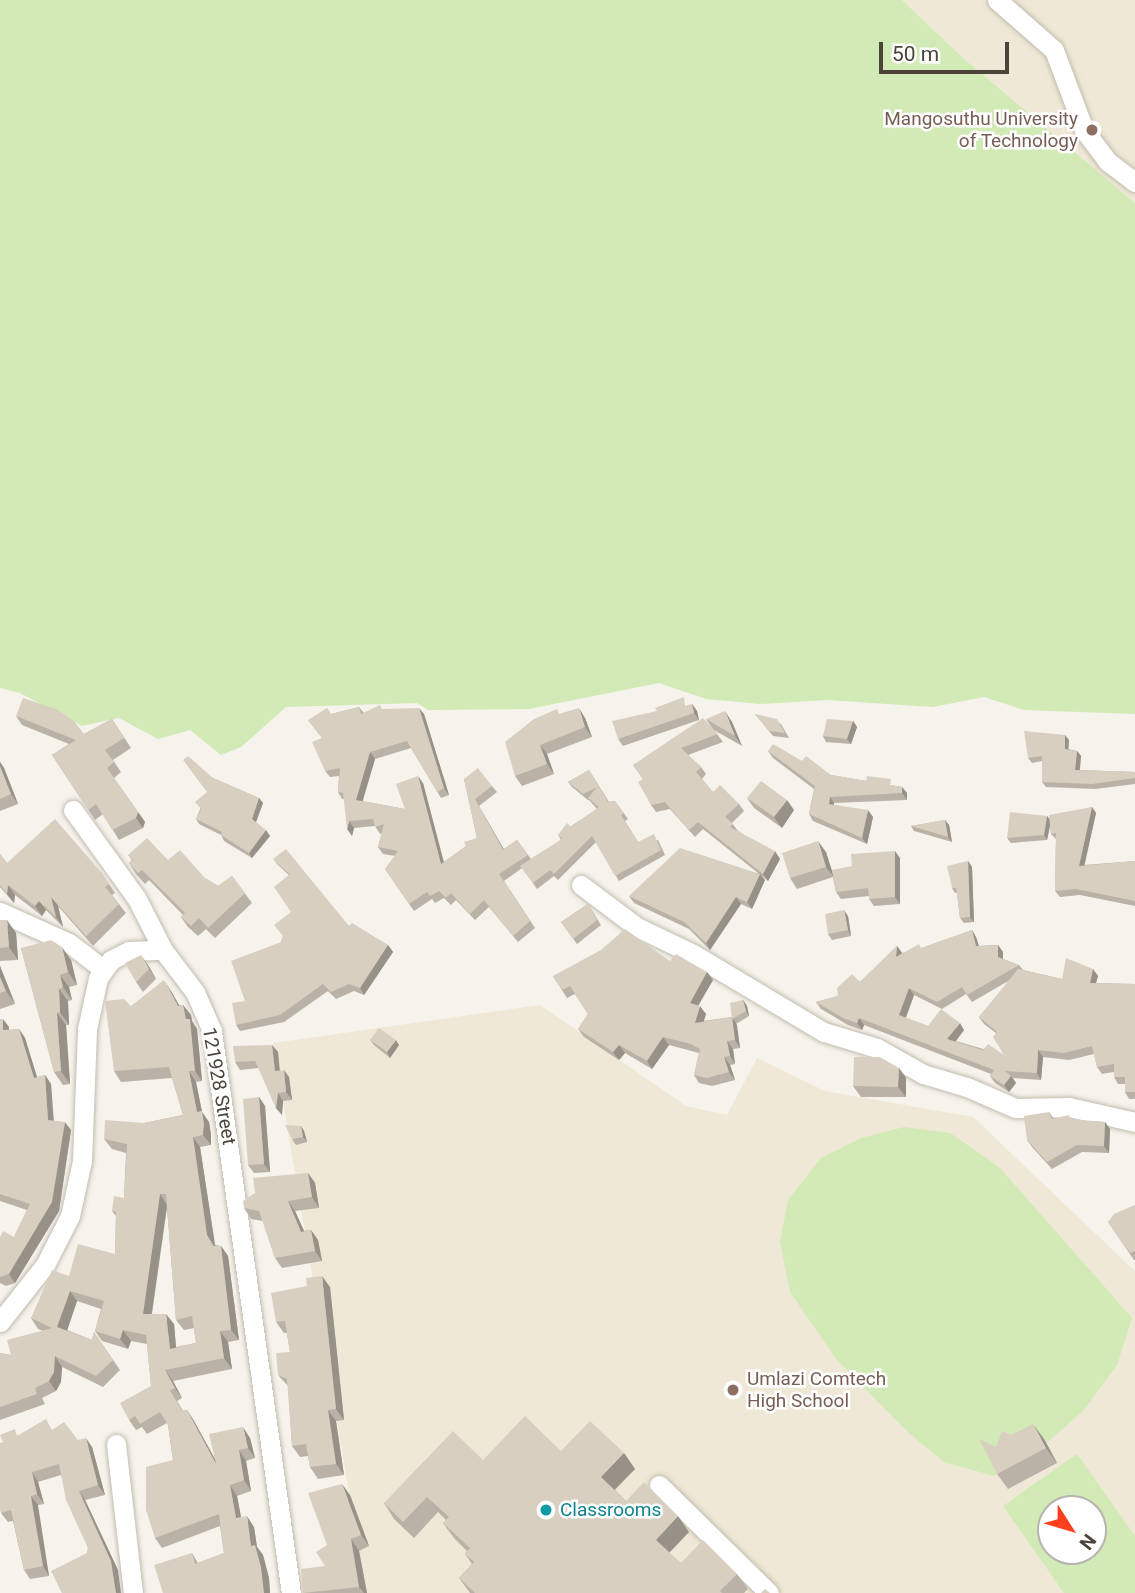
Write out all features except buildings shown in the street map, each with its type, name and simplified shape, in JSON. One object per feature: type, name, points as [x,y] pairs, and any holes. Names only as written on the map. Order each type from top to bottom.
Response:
[{"type":"street","points":[[998,0],[1054,50],[1084,130],[1107,160],[1134,181]]},
{"type":"street","name":"121928 Street","points":[[74,810],[137,899],[163,950],[195,992],[212,1031],[290,1593]]},
{"type":"street","points":[[581,884],[637,927],[824,1032],[877,1048],[923,1074],[968,1087],[1015,1108],[1069,1107],[1135,1122]]},
{"type":"street","points":[[0,912],[69,943],[103,969]]},
{"type":"street","points":[[0,1322],[45,1265],[70,1216],[82,1161],[87,1029],[103,969],[129,951],[163,950]]},
{"type":"street","points":[[116,1444],[133,1593]]},
{"type":"street","points":[[659,1485],[769,1593]]},
{"type":"shaded area","name":"Mangosuthu University of Technology","points":[[902,0],[1135,0],[1135,203],[962,57]]},
{"type":"shaded area","name":"Umlazi Comtech High School","points":[[540,1005],[686,1106],[727,1115],[757,1058],[825,1091],[973,1117],[1135,1271],[1135,1593],[366,1593],[273,1043]]},
{"type":"green space","points":[[0,0],[902,0],[962,57],[1135,203],[1135,714],[1024,710],[984,697],[933,707],[827,700],[760,704],[706,699],[659,683],[529,709],[428,710],[417,703],[286,707],[241,747],[221,755],[190,730],[158,739],[119,718],[82,726],[20,693],[0,688]]},
{"type":"green space","points":[[904,1127],[950,1133],[999,1167],[1132,1318],[1117,1365],[1084,1410],[1043,1446],[994,1476],[944,1462],[909,1433],[837,1360],[790,1292],[780,1242],[788,1200],[821,1158],[861,1138]]},
{"type":"green space","points":[[1077,1454],[1106,1495],[1037,1495],[1037,1554],[1003,1506]]},
{"type":"green space","points":[[1107,1496],[1135,1536],[1135,1593],[1064,1593],[1044,1565],[1107,1565]]},
{"type":"place","name":"Mangosuthu University of Technology","points":[[1092,130]]},
{"type":"place","name":"Umlazi Comtech High School","points":[[733,1390]]},
{"type":"place","name":"Classrooms","points":[[546,1510]]}]
